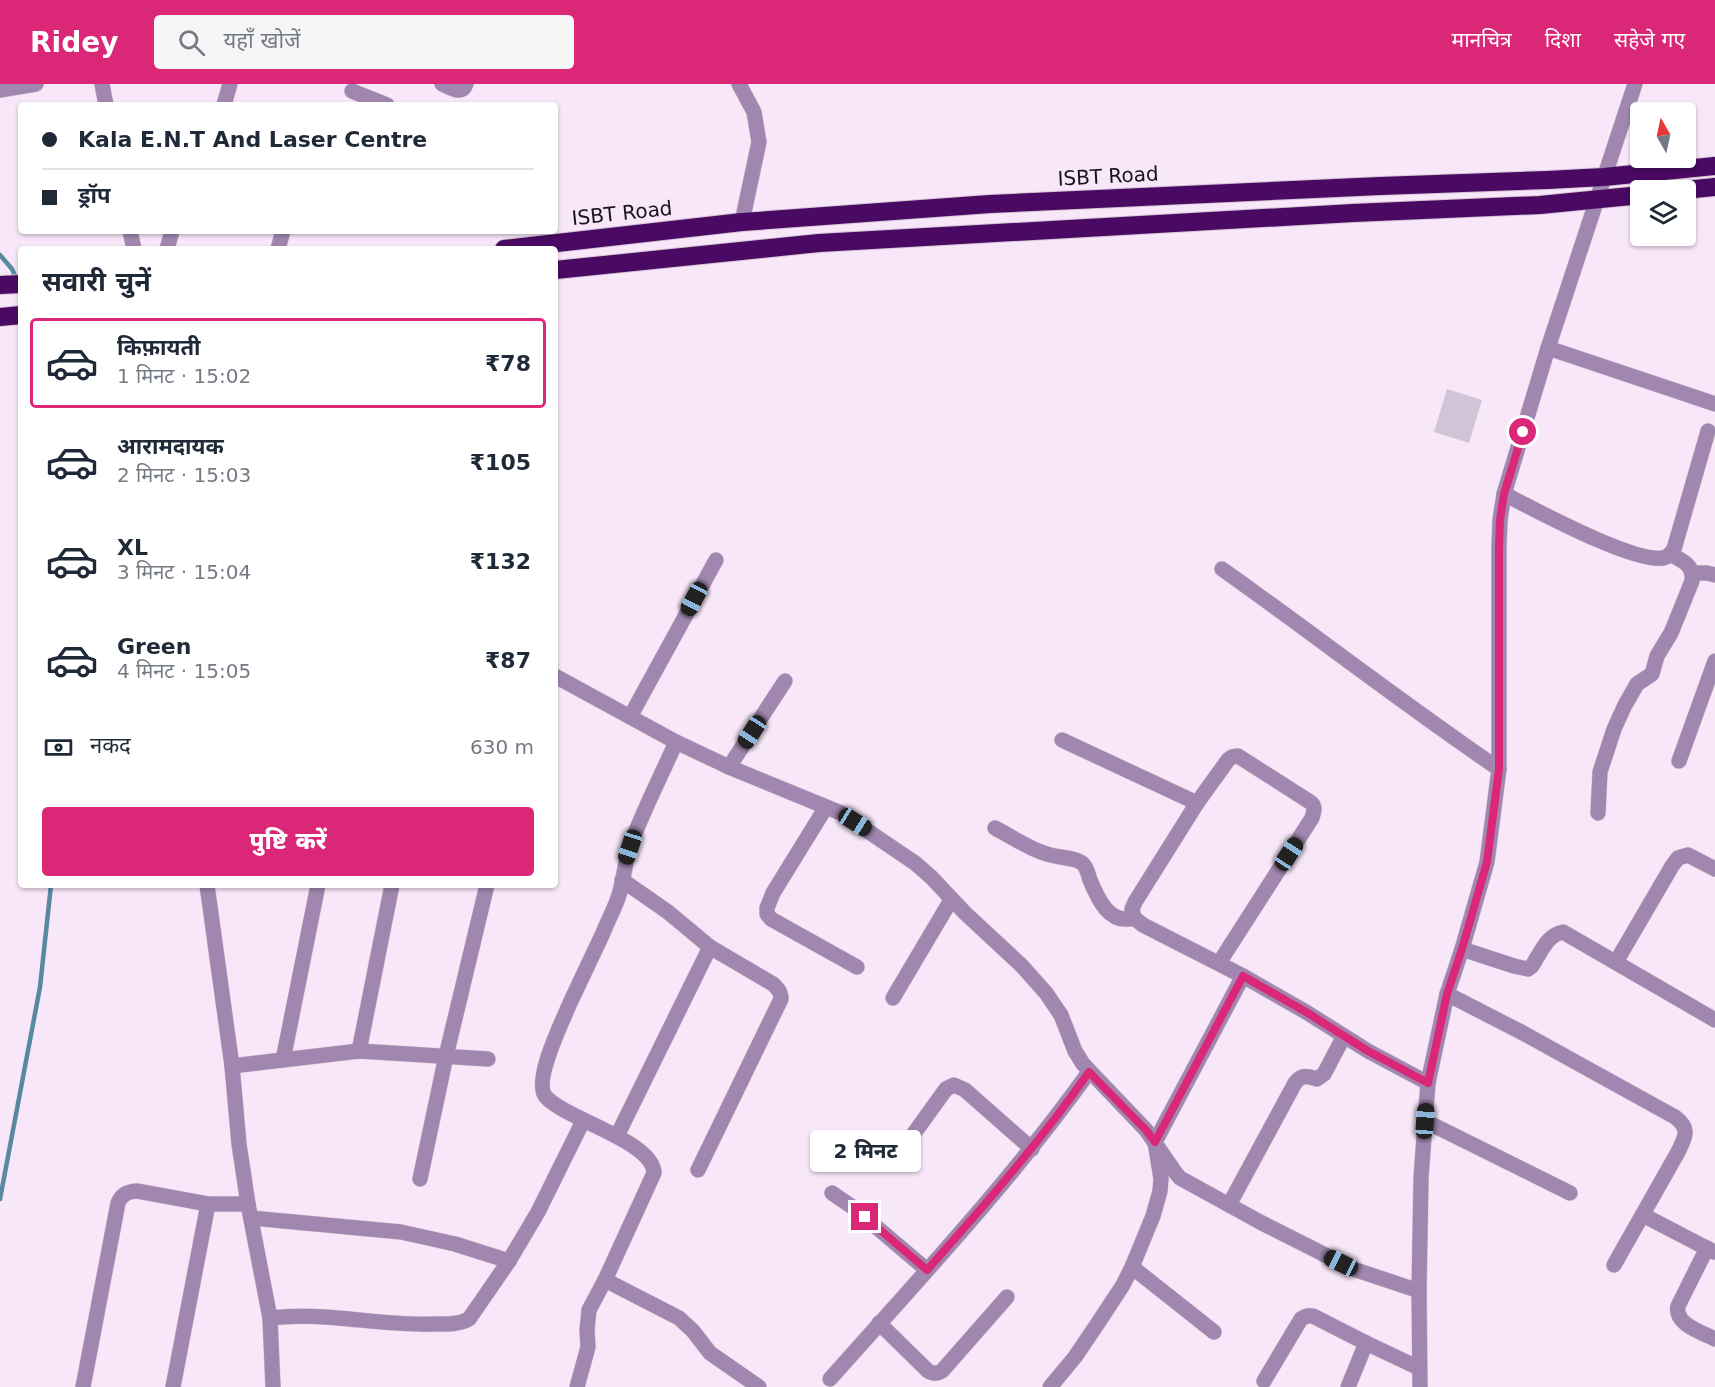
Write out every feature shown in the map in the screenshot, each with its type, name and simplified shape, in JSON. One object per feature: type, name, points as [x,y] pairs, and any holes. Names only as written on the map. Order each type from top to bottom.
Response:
[{"type":"highway","name":"ISBT Road","points":[[530,246],[742,222],[990,204],[1604,177],[1715,166]]},
{"type":"highway","points":[[1696,189],[1715,187]]},
{"type":"highway","points":[[558,270],[819,243],[1353,213],[1540,205],[1630,196]]},
{"type":"highway","points":[[0,285],[18,284]]},
{"type":"highway","points":[[0,317],[18,315]]},
{"type":"street","points":[[0,90],[36,84]]},
{"type":"street","points":[[102,84],[105,102]]},
{"type":"street","points":[[225,102],[230,84]]},
{"type":"street","points":[[442,84],[460,90],[465,88],[466,84]]},
{"type":"street","points":[[739,84],[754,112],[759,142],[742,222]]},
{"type":"street","points":[[1420,1387],[1421,1178],[1428,1083],[1447,994],[1487,862],[1499,769],[1499,546],[1504,494],[1548,348],[1635,84]]},
{"type":"street","points":[[351,94],[377,102]]},
{"type":"street","points":[[1548,348],[1715,404]]},
{"type":"street","points":[[1504,494],[1606,543],[1635,554],[1663,558],[1674,549],[1708,431]]},
{"type":"street","points":[[1598,813],[1600,772],[1614,729],[1637,684],[1652,674],[1657,656],[1671,633],[1692,581],[1693,573],[1690,567],[1670,554]]},
{"type":"street","points":[[630,717],[716,560]]},
{"type":"street","points":[[1222,569],[1499,769]]},
{"type":"street","points":[[1693,573],[1715,575]]},
{"type":"street","points":[[1679,761],[1715,661]]},
{"type":"street","points":[[558,678],[729,767],[841,813],[915,863],[1022,966],[1055,1004],[1075,1051],[1089,1072],[1146,1130],[1180,1178],[1353,1269],[1419,1292]]},
{"type":"street","points":[[729,767],[785,681]]},
{"type":"street","points":[[1062,740],[1197,803]]},
{"type":"street","points":[[577,1387],[588,1347],[589,1310],[654,1173],[652,1162],[636,1149],[546,1097],[541,1087],[563,1019],[613,908],[630,847],[676,741]]},
{"type":"street","points":[[1219,963],[1312,818],[1314,806],[1238,756],[1228,760],[1197,803],[1134,902],[1132,909],[1134,918],[1143,925],[1243,976],[1368,1051],[1428,1083]]},
{"type":"street","points":[[826,807],[773,893],[767,914],[771,919],[857,967]]},
{"type":"street","points":[[995,828],[1045,854],[1080,862],[1086,869],[1099,900],[1111,915],[1122,920],[1134,918]]},
{"type":"street","points":[[1616,962],[1678,858],[1688,855],[1715,868]]},
{"type":"street","points":[[622,880],[668,912],[710,947],[773,984],[781,993],[781,999],[698,1170]]},
{"type":"street","points":[[207,888],[232,1066],[239,1144],[249,1211],[270,1318],[273,1387]]},
{"type":"street","points":[[283,1060],[317,888]]},
{"type":"street","points":[[359,1051],[391,888]]},
{"type":"street","points":[[420,1179],[446,1056],[486,888]]},
{"type":"street","points":[[893,998],[951,900]]},
{"type":"street","points":[[1462,949],[1528,969],[1550,938],[1554,934],[1563,932],[1715,1020]]},
{"type":"street","points":[[617,1136],[710,947]]},
{"type":"street","points":[[1050,1387],[1075,1357],[1123,1285],[1132,1267],[1154,1216],[1160,1191],[1161,1179],[1155,1142],[1243,976]]},
{"type":"street","points":[[1447,994],[1523,1033],[1681,1121],[1685,1136],[1678,1152],[1614,1265]]},
{"type":"street","points":[[1230,1205],[1295,1083],[1304,1075],[1317,1078],[1324,1074],[1344,1035]]},
{"type":"street","points":[[232,1066],[359,1051],[488,1059]]},
{"type":"street","points":[[830,1379],[990,1200],[1032,1149],[1089,1072]]},
{"type":"street","points":[[897,1157],[946,1089],[954,1085],[965,1090],[1032,1149]]},
{"type":"street","points":[[270,1318],[301,1315],[409,1325],[458,1323],[469,1319],[509,1261],[538,1212],[584,1121]]},
{"type":"street","points":[[1425,1121],[1569,1193]]},
{"type":"street","points":[[83,1387],[118,1203],[122,1196],[130,1191],[249,1211],[401,1232],[455,1244],[509,1261]]},
{"type":"street","points":[[832,1193],[854,1208],[927,1270]]},
{"type":"street","points":[[173,1387],[208,1204]]},
{"type":"street","points":[[1643,1215],[1711,1250],[1678,1306],[1677,1313],[1681,1321],[1715,1340]]},
{"type":"street","points":[[1132,1267],[1214,1332]]},
{"type":"street","points":[[605,1280],[679,1318],[693,1331],[710,1353],[759,1387]]},
{"type":"street","points":[[879,1323],[928,1371],[939,1373],[1007,1297]]},
{"type":"street","points":[[1264,1381],[1305,1316],[1313,1316],[1419,1368]]},
{"type":"street","points":[[1348,1387],[1366,1344]]},
{"type":"building","points":[[1447,389],[1482,400],[1469,443],[1434,432]]},
{"type":"waterway","points":[[0,255],[12,269],[17,280]]},
{"type":"waterway","points":[[0,1199],[40,987],[51,888]]},
{"type":"route","points":[[865,1217],[927,1270],[1032,1149],[1089,1072],[1155,1142],[1243,976],[1368,1051],[1428,1083],[1451,977],[1462,949],[1487,862],[1499,769],[1500,520],[1504,494],[1523,432]]}]
